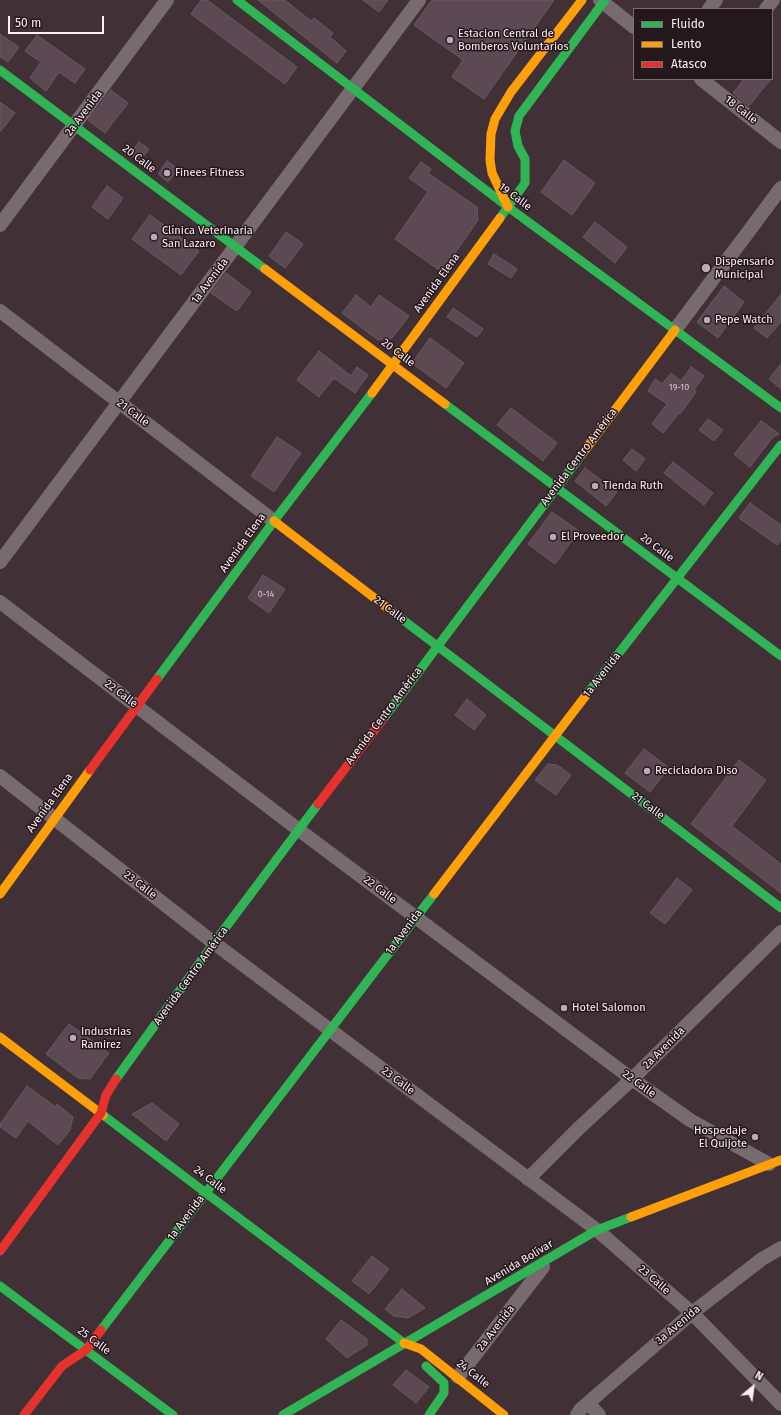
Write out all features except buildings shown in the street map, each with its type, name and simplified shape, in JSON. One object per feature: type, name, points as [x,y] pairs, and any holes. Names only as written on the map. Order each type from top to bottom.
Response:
[{"type":"main road","name":"19 Calle","points":[[237,0],[508,207],[781,408]]},
{"type":"main road","points":[[508,207],[492,173],[490,160],[492,134],[495,120],[511,92],[582,0]]},
{"type":"main road","name":"Avenida Elena","points":[[0,894],[54,818],[274,521],[394,364],[525,183],[525,159],[518,146],[515,131],[519,116],[602,1]]},
{"type":"main road","name":"20 Calle","points":[[0,70],[394,364],[781,656]]},
{"type":"main road","name":"Avenida Centro América","points":[[0,1251],[101,1113],[106,1095],[112,1085],[214,943],[675,330]]},
{"type":"main road","name":"1a Avenida","points":[[24,1415],[62,1366],[86,1350],[555,736],[781,445]]},
{"type":"main road","name":"21 Calle","points":[[274,521],[781,908]]},
{"type":"main road","name":"24 Calle","points":[[0,1038],[206,1192],[404,1343],[417,1358],[442,1380],[448,1393],[429,1415]]},
{"type":"main road","name":"Avenida Bolívar","points":[[283,1415],[597,1230],[775,1162]]},
{"type":"main road","name":"25 Calle","points":[[0,1286],[173,1415]]},
{"type":"main road","name":"24 Calle","points":[[404,1343],[421,1349],[504,1415]]},
{"type":"street","name":"2a Avenida","points":[[0,225],[167,0]]},
{"type":"street","name":"1a Avenida","points":[[0,562],[419,0]]},
{"type":"street","points":[[710,8],[716,0]]},
{"type":"street","points":[[767,8],[773,0]]},
{"type":"street","points":[[602,1],[633,26]]},
{"type":"street","name":"18 Calle","points":[[702,80],[781,142]]},
{"type":"street","name":"Avenida Centro América","points":[[675,330],[781,188]]},
{"type":"street","name":"21 Calle","points":[[0,311],[274,521]]},
{"type":"street","name":"22 Calle","points":[[0,602],[299,830],[632,1079],[690,1120],[775,1162]]},
{"type":"street","name":"23 Calle","points":[[0,776],[214,943],[597,1230],[692,1313],[781,1404]]},
{"type":"street","name":"2a Avenida","points":[[528,1179],[781,932]]},
{"type":"street","name":"3a Avenida","points":[[580,1410],[692,1313],[762,1259],[781,1248]]},
{"type":"street","name":"2a Avenida","points":[[458,1377],[548,1260]]},
{"type":"street","points":[[580,1410],[598,1415]]},
{"type":"traffic: fast","points":[[237,0],[508,207]]},
{"type":"traffic: fast","points":[[500,218],[525,183],[525,159],[518,146],[515,131],[519,116],[605,0]]},
{"type":"traffic: fast","points":[[0,70],[265,269]]},
{"type":"traffic: fast","points":[[508,207],[781,408]]},
{"type":"traffic: fast","points":[[157,679],[274,521],[372,393]]},
{"type":"traffic: fast","points":[[445,404],[781,656]]},
{"type":"traffic: fast","points":[[587,694],[781,445]]},
{"type":"traffic: fast","points":[[383,719],[582,454]]},
{"type":"traffic: fast","points":[[394,613],[781,908]]},
{"type":"traffic: fast","points":[[116,1079],[214,943],[318,804]]},
{"type":"traffic: fast","points":[[101,1330],[434,894]]},
{"type":"traffic: fast","points":[[103,1115],[404,1343]]},
{"type":"traffic: fast","points":[[283,1415],[597,1230],[631,1217]]},
{"type":"traffic: fast","points":[[0,1286],[173,1415]]},
{"type":"traffic: fast","points":[[426,1366],[444,1383],[444,1393]]},
{"type":"traffic: fast","points":[[429,1415],[444,1393]]},
{"type":"traffic: slow","points":[[508,207],[492,173],[490,160],[491,134],[495,119],[511,92],[582,0]]},
{"type":"traffic: slow","points":[[372,393],[500,218]]},
{"type":"traffic: slow","points":[[265,269],[445,404]]},
{"type":"traffic: slow","points":[[582,454],[675,330]]},
{"type":"traffic: slow","points":[[274,521],[394,613]]},
{"type":"traffic: slow","points":[[434,894],[587,694]]},
{"type":"traffic: slow","points":[[0,894],[90,770]]},
{"type":"traffic: slow","points":[[0,1037],[103,1115]]},
{"type":"traffic: slow","points":[[631,1217],[781,1160]]},
{"type":"traffic: slow","points":[[404,1343],[421,1349],[504,1415]]},
{"type":"traffic: jam","points":[[90,770],[157,679]]},
{"type":"traffic: jam","points":[[318,804],[383,719]]},
{"type":"traffic: jam","points":[[0,1251],[101,1113],[106,1095],[116,1079]]},
{"type":"traffic: jam","points":[[24,1415],[62,1366],[86,1350],[101,1330]]},
{"type":"place","name":"Estacion Central de Bomberos Voluntarios","points":[[450,40]]},
{"type":"place","name":"Finees Fitness","points":[[167,173]]},
{"type":"place","name":"Clínica Veterinaria San Lazaro","points":[[154,237]]},
{"type":"place","name":"Dispensario Municipal","points":[[706,268]]},
{"type":"place","name":"Pepe Watch","points":[[707,320]]},
{"type":"place","name":"Tienda Ruth","points":[[595,486]]},
{"type":"place","name":"El Proveedor","points":[[553,537]]},
{"type":"place","name":"Recicladora Diso","points":[[647,771]]},
{"type":"place","name":"Hotel Salomon","points":[[564,1008]]},
{"type":"place","name":"Industrias Ramirez","points":[[73,1038]]},
{"type":"place","name":"Hospedaje El Quijote","points":[[755,1137]]}]
